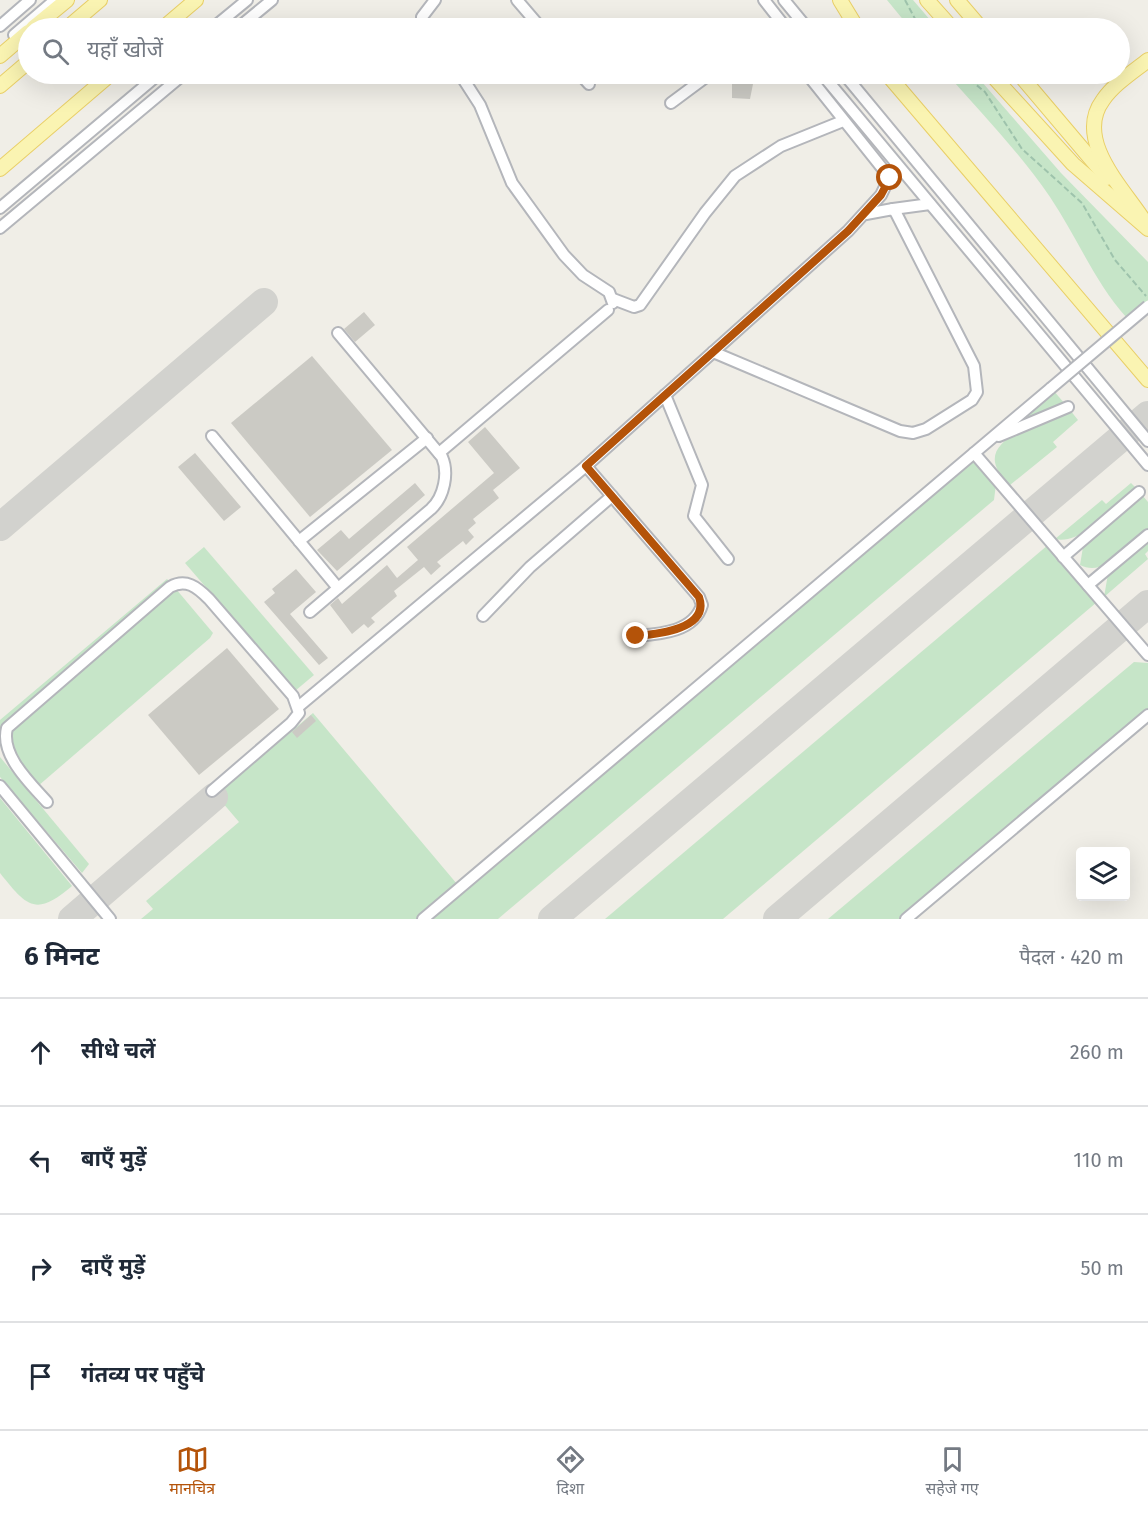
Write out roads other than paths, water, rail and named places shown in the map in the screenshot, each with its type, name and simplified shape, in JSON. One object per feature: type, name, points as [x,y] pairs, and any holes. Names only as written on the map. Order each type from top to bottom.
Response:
[{"type":"main road","points":[[45,18],[67,0]]},
{"type":"main road","points":[[79,18],[100,0]]},
{"type":"main road","points":[[175,18],[196,0]]},
{"type":"main road","points":[[840,0],[851,18]]},
{"type":"main road","points":[[927,0],[943,18]]},
{"type":"main road","points":[[957,0],[972,18]]},
{"type":"main road","points":[[0,56],[18,41]]},
{"type":"main road","points":[[1130,76],[1148,60]]},
{"type":"main road","points":[[0,86],[18,71]]},
{"type":"main road","points":[[0,169],[99,84]]},
{"type":"main road","points":[[896,84],[1148,380]]},
{"type":"main road","points":[[1000,84],[1073,164],[1148,227]]},
{"type":"main road","points":[[1028,84],[1148,227]]},
{"type":"main road","points":[[1121,84],[1102,101],[1096,110],[1093,131],[1105,163],[1148,227]]},
{"type":"street","points":[[2,20],[30,0]]},
{"type":"street","points":[[34,18],[55,0]]},
{"type":"street","points":[[225,18],[247,0]]},
{"type":"street","points":[[250,18],[272,0]]},
{"type":"street","points":[[422,18],[435,0]]},
{"type":"street","points":[[517,0],[532,18]]},
{"type":"street","points":[[764,0],[778,18]]},
{"type":"street","points":[[784,0],[799,18]]},
{"type":"street","points":[[0,56],[11,38],[18,32]]},
{"type":"street","points":[[0,208],[147,84]]},
{"type":"street","points":[[0,228],[172,84]]},
{"type":"street","points":[[466,84],[480,105],[512,183],[564,255],[583,275],[609,292],[611,304]]},
{"type":"street","points":[[671,103],[697,84]]},
{"type":"street","points":[[815,84],[890,178]]},
{"type":"street","points":[[830,84],[1148,465]]},
{"type":"street","points":[[852,84],[1148,441]]},
{"type":"street","points":[[438,453],[611,304],[634,307],[640,305],[681,245],[735,176],[776,149],[843,121]]},
{"type":"street","points":[[298,707],[586,466],[866,214],[890,178],[896,164]]},
{"type":"street","points":[[866,214],[930,204]]},
{"type":"street","points":[[713,352],[900,431],[913,433],[926,429],[963,408],[977,392],[974,366],[893,209]]},
{"type":"street","points":[[423,919],[1148,306]]},
{"type":"street","points":[[310,612],[437,503],[442,491],[444,467],[438,453],[338,333]]},
{"type":"street","points":[[665,395],[702,485],[694,516],[728,559]]},
{"type":"street","points":[[989,440],[1068,407]]},
{"type":"street","points":[[212,436],[338,588]]},
{"type":"street","points":[[299,541],[427,438]]},
{"type":"street","points":[[974,453],[1148,655]]},
{"type":"street","points":[[586,466],[699,597],[702,605],[700,614],[694,620],[670,632],[636,636]]},
{"type":"street","points":[[1063,557],[1139,492]]},
{"type":"street","points":[[483,616],[530,567],[612,496]]},
{"type":"street","points":[[1088,585],[1148,535]]},
{"type":"street","points":[[47,802],[7,756],[3,741],[7,728],[175,584],[188,583],[209,598],[293,696],[298,707],[296,718],[286,729],[213,791]]},
{"type":"street","points":[[906,919],[1148,715]]},
{"type":"street","points":[[0,786],[110,919]]}]
